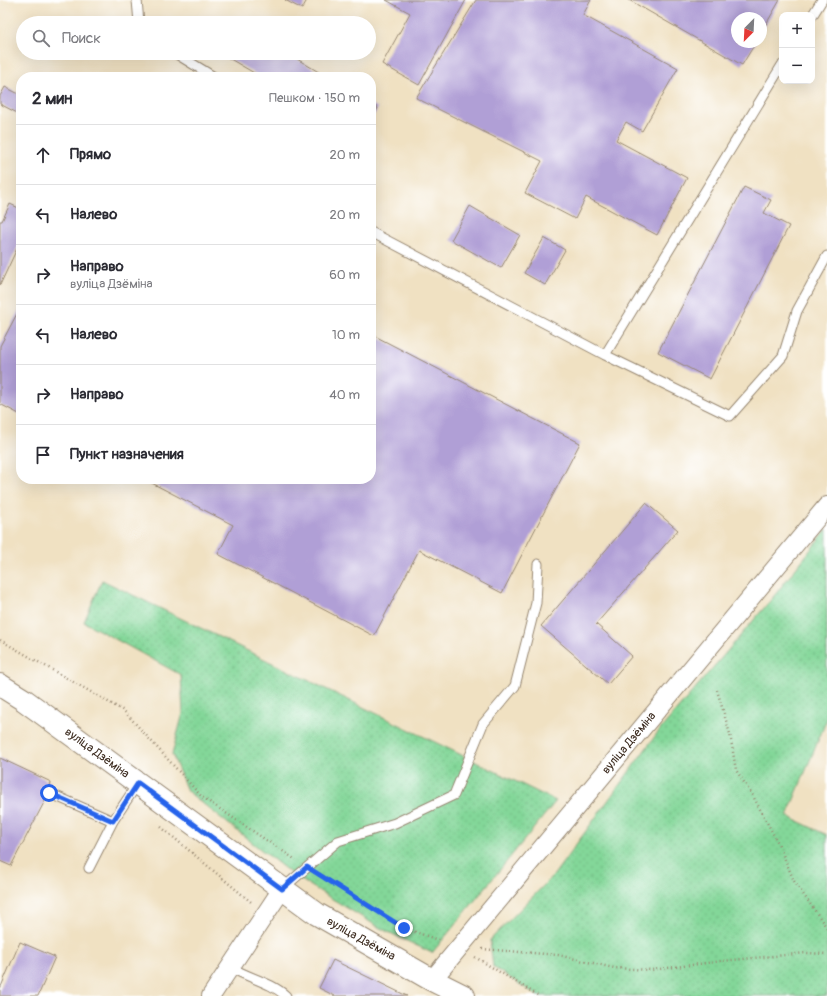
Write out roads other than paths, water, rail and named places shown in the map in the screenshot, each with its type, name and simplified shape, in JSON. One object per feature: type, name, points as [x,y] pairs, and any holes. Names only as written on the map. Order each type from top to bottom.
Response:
[{"type":"main road","name":"вуліца Дзёміна","points":[[0,685],[24,700],[318,914],[432,980],[464,996]]},
{"type":"street","name":"вуліца Дзёміна","points":[[432,980],[827,506]]},
{"type":"street","points":[[211,996],[282,889]]},
{"type":"lane","points":[[137,0],[138,16]]},
{"type":"lane","points":[[814,12],[822,0]]},
{"type":"lane","points":[[186,60],[206,72]]},
{"type":"lane","points":[[605,355],[779,70]]},
{"type":"lane","points":[[376,235],[605,355],[730,416],[783,356],[797,311],[827,256]]},
{"type":"lane","points":[[282,889],[338,841],[395,823],[454,795],[483,724],[515,686],[536,603],[538,564]]},
{"type":"lane","points":[[89,868],[113,821],[138,783]]},
{"type":"lane","points":[[49,793],[113,821]]},
{"type":"lane","points":[[230,967],[242,974],[279,990],[286,996]]}]
